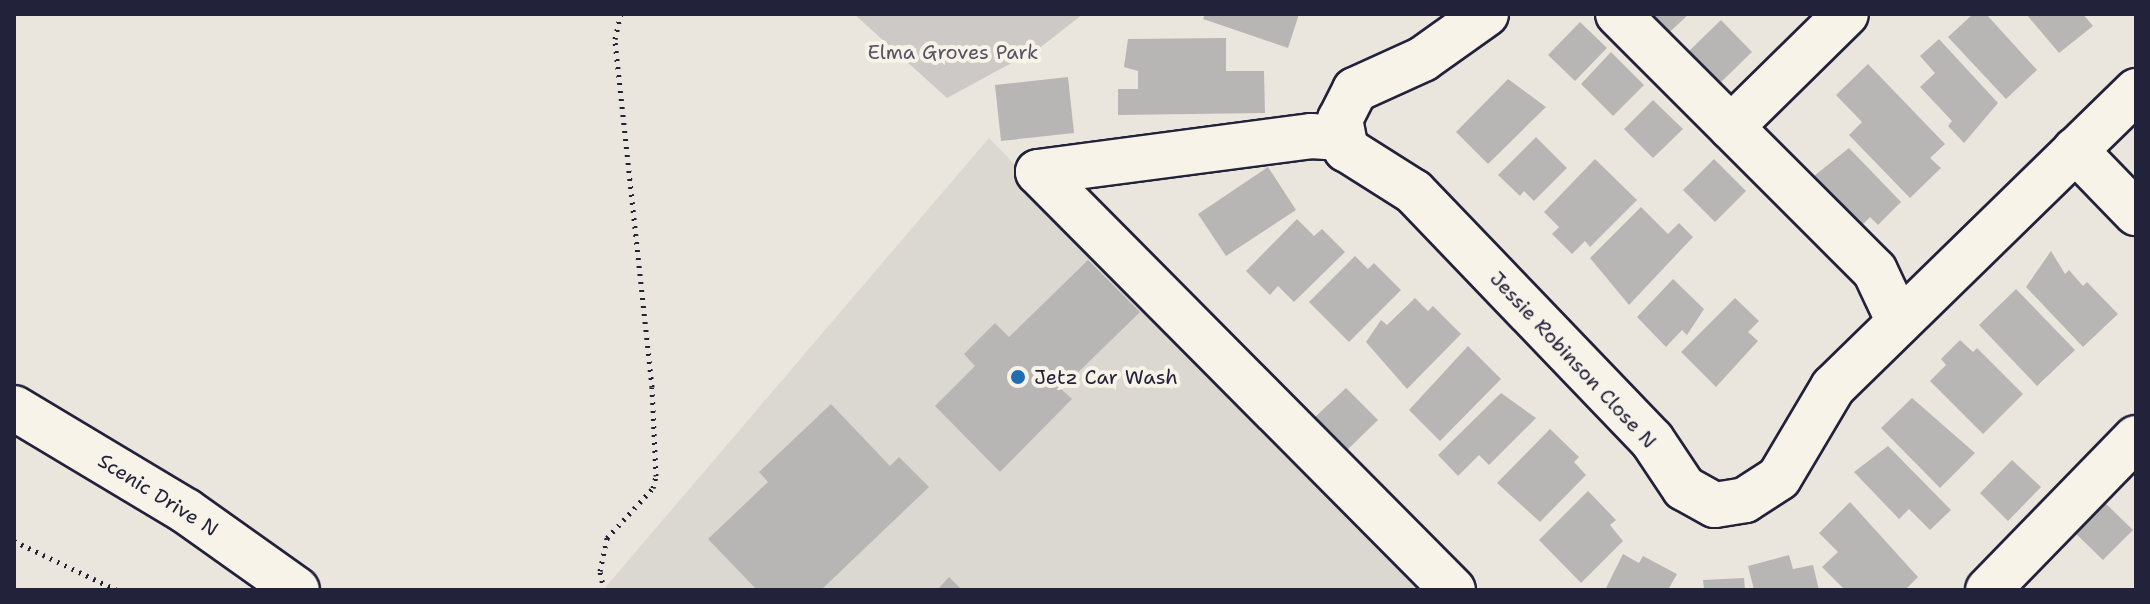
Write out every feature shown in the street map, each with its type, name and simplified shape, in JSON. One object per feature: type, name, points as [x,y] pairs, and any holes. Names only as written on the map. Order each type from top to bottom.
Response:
[{"type":"street","points":[[1453,590],[1038,172],[1311,136],[1341,138],[1343,109],[1355,90],[1423,59],[1486,14]]},
{"type":"street","points":[[1618,14],[1875,271],[1899,322]]},
{"type":"street","points":[[1731,127],[1846,14]]},
{"type":"street","name":"Jessie Robinson Close N","points":[[1341,138],[1357,160],[1414,192],[1646,433],[1684,488],[1715,505],[1745,500],[1779,478],[1833,387],[2136,91]]},
{"type":"street","points":[[2075,150],[2136,213]]},
{"type":"street","name":"Scenic Drive N","points":[[14,408],[186,511],[297,590]]},
{"type":"street","points":[[1988,590],[2136,438]]},
{"type":"path","points":[[604,590],[600,571],[607,538],[653,488],[656,476],[652,387],[615,39],[621,14]]},
{"type":"path","points":[[14,541],[117,590]]},
{"type":"shaded area","points":[[989,138],[1431,590],[603,590]]},
{"type":"green space","name":"Elma Groves Park","points":[[854,14],[1083,14],[1041,47],[947,98]]},
{"type":"building","points":[[1205,14],[1299,14],[1288,48],[1203,19]]},
{"type":"building","points":[[1634,14],[1689,14],[1660,41]]},
{"type":"building","points":[[1973,14],[1986,14],[2037,70],[2006,99],[1948,37]]},
{"type":"building","points":[[2026,14],[2083,14],[2093,26],[2059,53]]},
{"type":"building","points":[[1721,20],[1752,52],[1720,83],[1689,51]]},
{"type":"building","points":[[1580,22],[1607,48],[1575,81],[1548,55]]},
{"type":"building","points":[[1226,38],[1226,71],[1264,71],[1265,113],[1118,115],[1118,89],[1138,89],[1138,71],[1124,67],[1128,39]]},
{"type":"building","points":[[1939,39],[1998,103],[1964,143],[1948,126],[1952,121],[1920,87],[1935,73],[1920,56]]},
{"type":"building","points":[[1611,52],[1644,85],[1613,116],[1581,84]]},
{"type":"building","points":[[1868,64],[1945,144],[1930,158],[1941,168],[1910,198],[1849,135],[1862,122],[1836,95]]},
{"type":"building","points":[[1068,77],[1074,133],[1001,141],[995,85]]},
{"type":"building","points":[[1508,79],[1546,107],[1488,164],[1456,132]]},
{"type":"building","points":[[1653,100],[1683,129],[1653,158],[1624,129]]},
{"type":"building","points":[[1536,137],[1567,168],[1534,201],[1524,191],[1520,196],[1498,175]]},
{"type":"building","points":[[1849,148],[1901,202],[1878,225],[1870,217],[1859,228],[1814,176]]},
{"type":"building","points":[[1595,159],[1637,200],[1590,247],[1585,241],[1572,254],[1552,234],[1559,227],[1544,212]]},
{"type":"building","points":[[1714,159],[1746,191],[1715,222],[1683,190]]},
{"type":"building","points":[[1268,167],[1296,210],[1226,256],[1198,214]]},
{"type":"building","points":[[1641,207],[1668,234],[1679,223],[1693,237],[1629,305],[1590,258]]},
{"type":"building","points":[[1297,219],[1314,236],[1322,229],[1345,252],[1294,302],[1278,286],[1270,295],[1246,271]]},
{"type":"building","points":[[2051,251],[2065,274],[2069,270],[2083,286],[2087,282],[2118,314],[2083,347],[2026,287]]},
{"type":"building","points":[[1355,256],[1368,269],[1374,263],[1401,290],[1349,342],[1309,302]]},
{"type":"building","name":"Jetz Car Wash","points":[[1088,260],[1140,312],[1061,389],[1072,399],[1000,472],[935,406],[975,366],[964,354],[995,323],[1009,337]]},
{"type":"building","points":[[1673,279],[1704,309],[1687,335],[1682,330],[1666,347],[1637,317]]},
{"type":"building","points":[[2016,289],[2075,350],[2037,386],[1979,325]]},
{"type":"building","points":[[1415,298],[1428,311],[1433,306],[1461,334],[1407,389],[1366,342],[1381,320],[1387,325]]},
{"type":"building","points":[[1735,298],[1759,321],[1748,332],[1758,341],[1716,387],[1681,352]]},
{"type":"building","points":[[1960,340],[1973,352],[1977,348],[2023,394],[1983,434],[1930,381],[1946,365],[1941,359]]},
{"type":"building","points":[[1468,346],[1501,379],[1440,441],[1409,410]]},
{"type":"building","points":[[1346,388],[1378,420],[1346,451],[1314,418]]},
{"type":"building","points":[[1501,393],[1536,418],[1489,465],[1479,455],[1458,476],[1438,455]]},
{"type":"building","points":[[1912,398],[1975,453],[1940,488],[1881,428]]},
{"type":"building","points":[[831,404],[890,466],[899,457],[929,487],[821,590],[757,590],[708,539],[768,482],[759,472]]},
{"type":"building","points":[[1550,429],[1579,457],[1574,462],[1586,475],[1540,522],[1497,483]]},
{"type":"building","points":[[1888,446],[1951,510],[1930,530],[1909,509],[1899,519],[1854,472]]},
{"type":"building","points":[[2012,460],[2041,487],[2008,521],[1980,493]]},
{"type":"building","points":[[1588,491],[1616,520],[1610,525],[1623,541],[1581,583],[1539,540]]},
{"type":"building","points":[[2101,499],[2133,530],[2103,560],[2072,530]]},
{"type":"building","points":[[1850,502],[1918,577],[1905,590],[1845,590],[1822,567],[1838,552],[1819,533]]},
{"type":"building","points":[[1623,554],[1639,563],[1643,556],[1677,574],[1668,590],[1605,590]]},
{"type":"building","points":[[1789,555],[1793,569],[1813,565],[1819,590],[1754,590],[1748,566]]},
{"type":"building","points":[[949,577],[962,590],[937,590]]},
{"type":"building","points":[[1744,578],[1745,590],[1704,590],[1703,580]]},
{"type":"place","name":"Jetz Car Wash","points":[[1018,377]]}]
